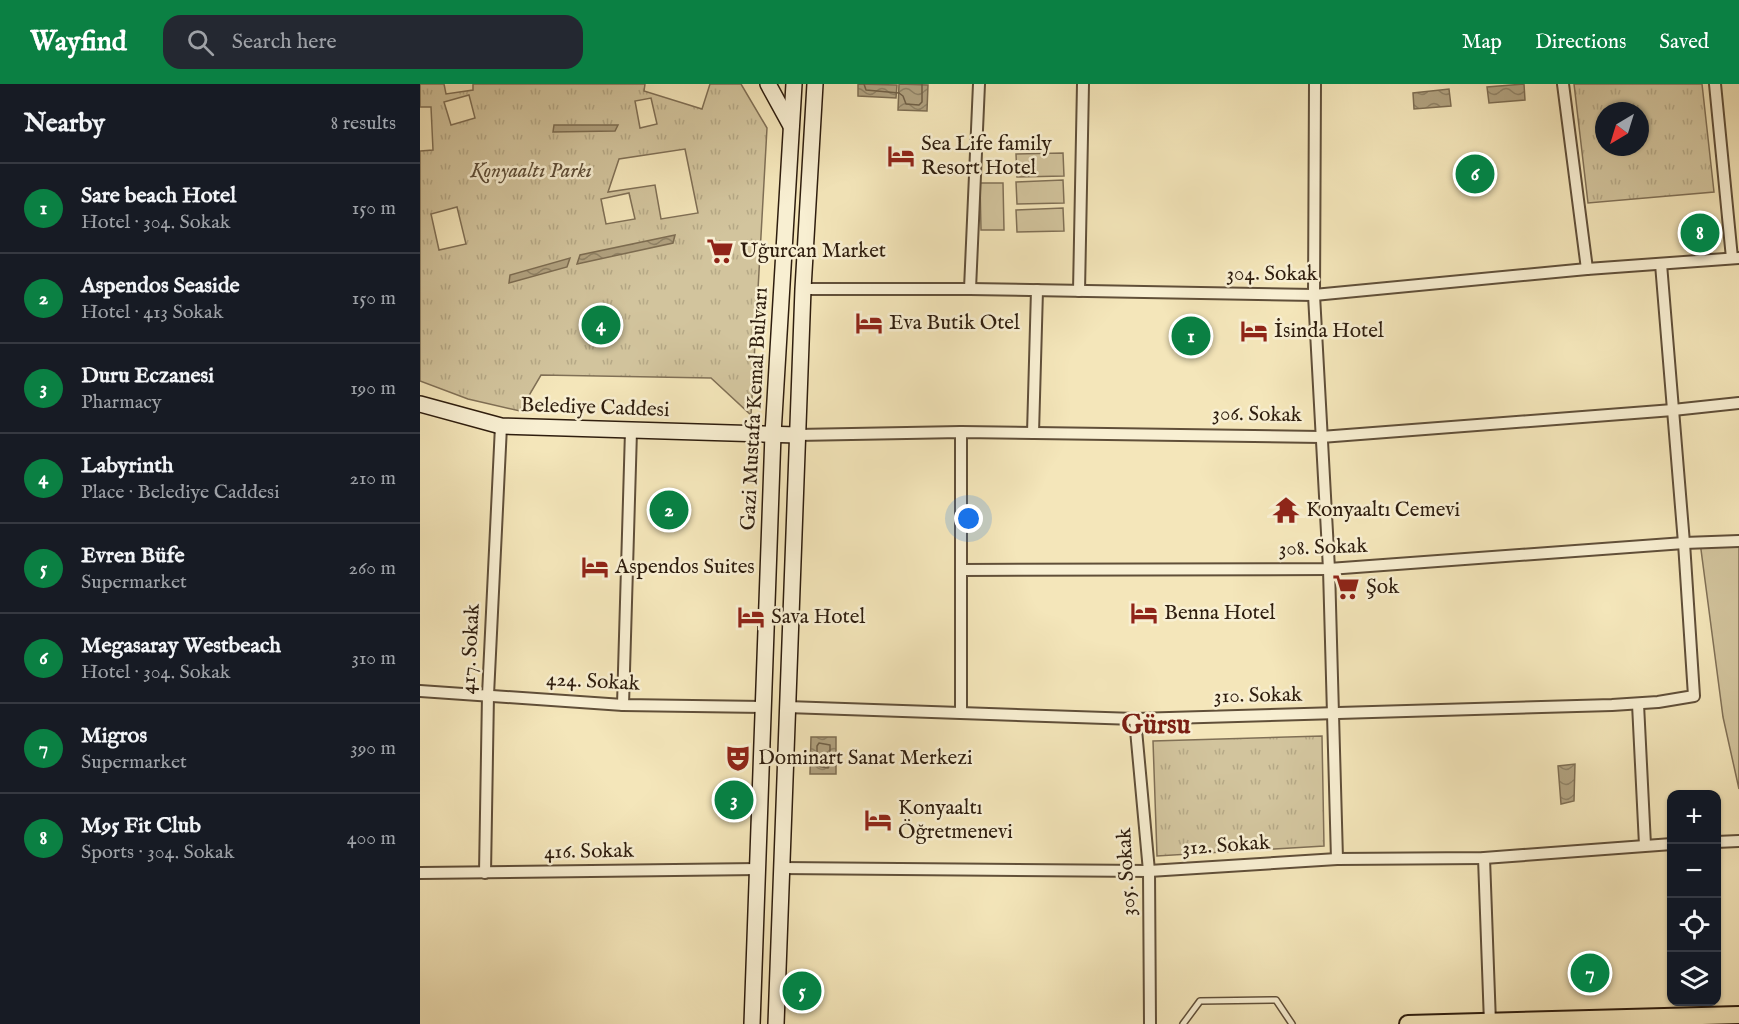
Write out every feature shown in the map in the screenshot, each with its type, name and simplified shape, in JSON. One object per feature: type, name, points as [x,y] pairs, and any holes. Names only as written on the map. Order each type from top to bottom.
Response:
[{"type":"main road","points":[[768,84],[791,126]]},
{"type":"main road","name":"Gazi Mustafa Kemal Bulvarı","points":[[752,1024],[773,434],[794,84]]},
{"type":"main road","name":"Gazi Mustafa Kemal Bulvarı","points":[[776,1024],[803,289],[815,84]]},
{"type":"main road","points":[[782,289],[803,289]]},
{"type":"main road","name":"Belediye Caddesi","points":[[420,404],[501,426],[773,434]]},
{"type":"main road","name":"306. Sokak","points":[[773,434],[797,435]]},
{"type":"main road","points":[[1408,1024],[1739,1015]]},
{"type":"street","points":[[970,289],[979,84]]},
{"type":"street","points":[[1079,291],[1083,84]]},
{"type":"street","points":[[1316,84],[1314,295],[1329,569],[1337,859]]},
{"type":"street","points":[[1563,84],[1587,269]]},
{"type":"street","points":[[1715,84],[1736,258]]},
{"type":"street","name":"304. Sokak","points":[[803,289],[970,289],[1314,295],[1587,269],[1736,258]]},
{"type":"street","points":[[1661,264],[1684,543]]},
{"type":"street","points":[[1033,433],[1037,290]]},
{"type":"street","name":"306. Sokak","points":[[797,435],[961,432],[1320,437],[1739,403]]},
{"type":"street","name":"417. Sokak","points":[[485,873],[488,695],[501,426]]},
{"type":"street","points":[[622,705],[632,431]]},
{"type":"street","points":[[961,432],[961,712]]},
{"type":"street","name":"308. Sokak","points":[[961,570],[1329,569],[1739,541]]},
{"type":"street","name":"310. Sokak","points":[[787,707],[1135,719],[1638,704],[1694,696],[1684,543]]},
{"type":"street","name":"424. Sokak","points":[[420,691],[622,705],[763,707]]},
{"type":"street","points":[[1638,704],[1645,845]]},
{"type":"street","name":"305. Sokak","points":[[1135,719],[1149,871],[1150,1024]]},
{"type":"street","points":[[1721,842],[1739,841]]},
{"type":"street","name":"312. Sokak","points":[[782,868],[1149,871],[1337,859],[1484,858],[1667,844]]},
{"type":"street","points":[[1484,858],[1490,1023]]},
{"type":"street","name":"416. Sokak","points":[[420,873],[758,869]]},
{"type":"lane","points":[[1183,1024],[1200,1001],[1276,1000],[1292,1024]]},
{"type":"green space","name":"Konyaaltı Parkı","points":[[420,84],[444,84],[446,94],[473,90],[473,84],[645,84],[644,91],[702,109],[710,84],[741,84],[767,128],[751,415],[711,378],[541,375],[520,411],[468,399],[420,381],[420,151],[433,150],[431,107],[420,107]],"holes":[[[469,95],[475,118],[451,125],[444,102]],[[651,98],[657,124],[640,128],[635,101]],[[685,149],[698,213],[661,219],[655,185],[608,192],[619,159]],[[629,193],[635,219],[606,224],[601,199]],[[457,207],[466,244],[439,250],[431,214]]]},
{"type":"green space","points":[[1574,84],[1702,84],[1714,192],[1588,203]]},
{"type":"green space","points":[[1063,153],[1064,176],[1017,177],[1016,154]]},
{"type":"green space","points":[[1063,180],[1064,203],[1017,204],[1016,182]]},
{"type":"green space","points":[[980,183],[1003,183],[1004,230],[981,230]]},
{"type":"green space","points":[[1063,208],[1064,231],[1017,232],[1016,210]]},
{"type":"green space","points":[[1739,541],[1739,789],[1723,717],[1700,542]]},
{"type":"green space","points":[[1322,736],[1324,846],[1157,856],[1153,741]]},
{"type":"water","points":[[858,84],[897,85],[896,98],[858,96]]},
{"type":"water","points":[[899,84],[928,85],[927,111],[898,110]]},
{"type":"water","points":[[1524,84],[1525,100],[1489,103],[1487,87]]},
{"type":"water","points":[[1449,89],[1451,106],[1414,109],[1413,93]]},
{"type":"water","points":[[554,125],[618,125],[615,131],[553,132]]},
{"type":"water","points":[[675,235],[673,243],[577,264],[580,255]]},
{"type":"water","points":[[570,258],[567,267],[509,283],[510,275]]},
{"type":"water","points":[[811,737],[836,737],[836,774],[810,774]]},
{"type":"water","points":[[1575,764],[1574,801],[1561,804],[1558,766]]},
{"type":"place","name":"Sea Life family Resort Hotel","points":[[901,156]]},
{"type":"place","name":"Megasaray Westbeach","points":[[1475,174]]},
{"type":"place","name":"M95 Fit Club","points":[[1700,233]]},
{"type":"place","name":"Uğurcan Market","points":[[720,251]]},
{"type":"place","name":"Eva Butik Otel","points":[[869,323]]},
{"type":"place","name":"Labyrinth","points":[[601,325]]},
{"type":"place","name":"İsinda Hotel","points":[[1254,331]]},
{"type":"place","name":"Sare beach Hotel","points":[[1191,336]]},
{"type":"place","name":"Aspendos Seaside","points":[[669,510]]},
{"type":"place","name":"Konyaaltı Cemevi","points":[[1286,510]]},
{"type":"place","name":"Aspendos Suites","points":[[595,567]]},
{"type":"place","name":"Şok","points":[[1346,587]]},
{"type":"place","name":"Benna Hotel","points":[[1144,613]]},
{"type":"place","name":"Sava Hotel","points":[[751,617]]},
{"type":"place","name":"Dominart Sanat Merkezi","points":[[738,758]]},
{"type":"place","name":"Duru Eczanesi","points":[[734,800]]},
{"type":"place","name":"Konyaaltı Öğretmenevi","points":[[878,820]]},
{"type":"place","name":"Migros","points":[[1590,973]]},
{"type":"place","name":"Evren Büfe","points":[[802,991]]},
{"type":"district","name":"Gürsu","points":[[1156,726]]}]
